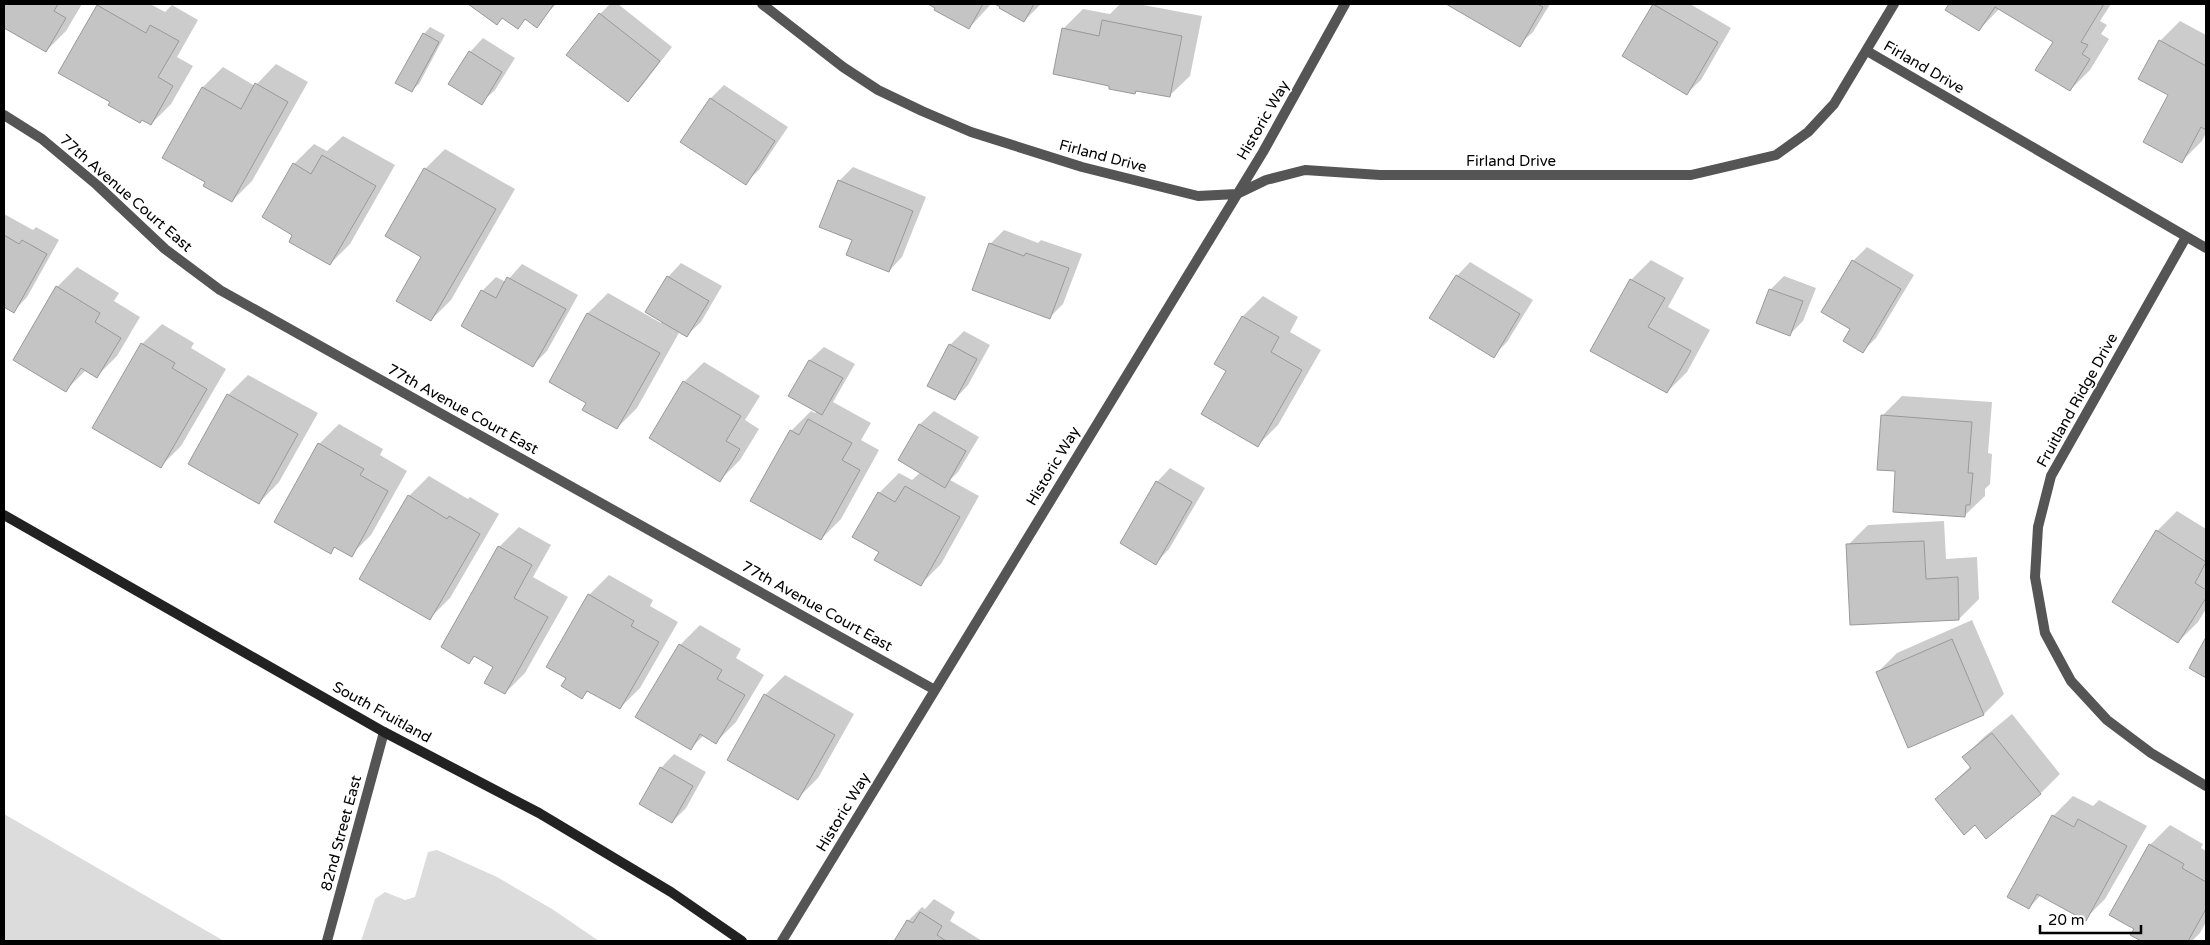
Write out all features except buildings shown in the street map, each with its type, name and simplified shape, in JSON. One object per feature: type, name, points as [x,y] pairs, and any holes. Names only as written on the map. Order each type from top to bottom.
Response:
[{"type":"street","name":"Firland Drive","points":[[762,4],[843,67],[878,90],[971,132],[1082,167],[1198,196],[1237,194],[1266,180],[1305,170],[1380,175],[1638,176],[1691,175],[1726,168],[1776,155],[1808,132],[1834,104],[1867,51],[2206,248]]},
{"type":"street","name":"Historic Way","points":[[782,941],[1237,194],[1345,4]]},
{"type":"street","points":[[1867,51],[1894,4]]},
{"type":"street","name":"77th Avenue Court East","points":[[4,115],[42,139],[97,184],[165,249],[220,290],[935,690]]},
{"type":"street","name":"Fruitland Ridge Drive","points":[[2186,237],[2051,476],[2038,527],[2035,577],[2045,634],[2071,681],[2107,720],[2151,753],[2206,786]]},
{"type":"street","name":"South Fruitland","points":[[4,514],[384,732],[539,812],[671,892],[742,941]]},
{"type":"street","name":"82nd Street East","points":[[327,941],[384,732]]},
{"type":"shaded area","points":[[4,814],[224,941],[4,941]]},
{"type":"shaded area","points":[[437,850],[497,877],[552,909],[599,941],[361,941],[375,899],[385,892],[405,900],[415,897],[428,852]]}]
